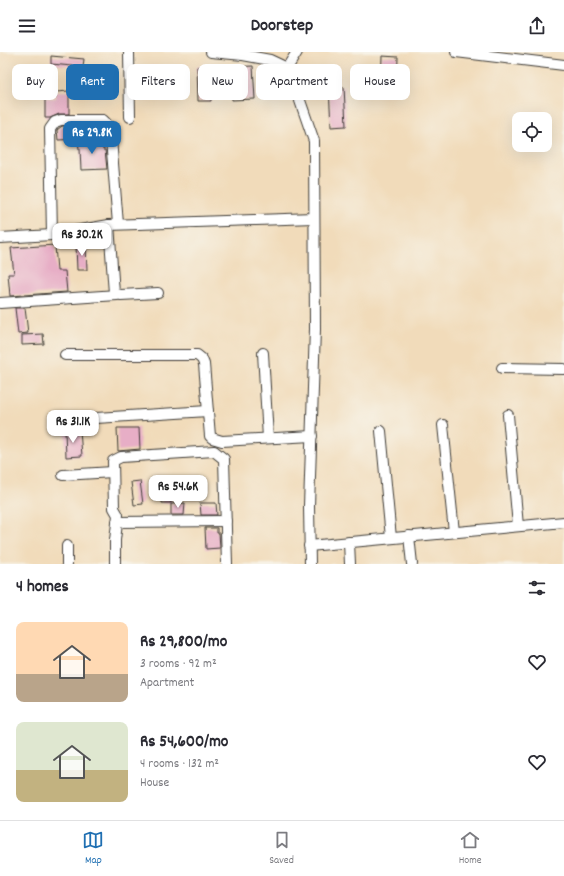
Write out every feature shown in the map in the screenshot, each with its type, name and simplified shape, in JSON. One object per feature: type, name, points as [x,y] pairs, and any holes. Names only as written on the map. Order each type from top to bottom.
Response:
[{"type":"street","points":[[129,52],[130,117]]},
{"type":"street","points":[[211,52],[243,53],[270,60],[278,64]]},
{"type":"street","points":[[290,64],[297,52]]},
{"type":"street","points":[[456,52],[564,65]]},
{"type":"street","points":[[300,100],[314,142],[315,329],[309,546],[310,564]]},
{"type":"street","points":[[52,235],[50,129],[55,122],[61,120],[103,120],[110,127],[114,224],[113,289],[114,293],[117,295]]},
{"type":"street","points":[[0,238],[52,235],[114,224],[314,218]]},
{"type":"street","points":[[0,303],[158,293]]},
{"type":"street","points":[[263,354],[268,438]]},
{"type":"street","points":[[65,355],[197,355],[202,359],[204,364],[210,436],[212,438],[216,440],[312,436]]},
{"type":"street","points":[[502,368],[564,369]]},
{"type":"street","points":[[64,420],[208,411]]},
{"type":"street","points":[[508,415],[518,526]]},
{"type":"street","points":[[443,425],[454,532]]},
{"type":"street","points":[[381,431],[391,538]]},
{"type":"street","points":[[115,564],[115,540],[118,515],[114,508],[113,461],[121,458],[214,451],[224,459],[227,564]]},
{"type":"street","points":[[63,475],[113,472]]},
{"type":"street","points":[[117,522],[226,521]]},
{"type":"street","points":[[309,546],[564,522]]},
{"type":"street","points":[[410,536],[412,564]]},
{"type":"street","points":[[349,542],[350,564]]},
{"type":"street","points":[[67,546],[67,564]]},
{"type":"building","points":[[51,56],[84,59],[83,64],[66,64],[66,65],[51,64]]},
{"type":"building","points":[[382,56],[398,57],[398,64],[382,64]]},
{"type":"building","points":[[248,66],[253,66],[255,99],[248,99]]},
{"type":"building","points":[[197,67],[198,100],[211,101],[198,101]]},
{"type":"building","points":[[342,87],[344,87],[346,126],[331,127],[330,100],[342,100]]},
{"type":"building","points":[[66,91],[66,100],[69,100],[69,114],[59,114],[50,118],[45,118],[45,100],[58,100],[58,92]]},
{"type":"building","points":[[62,126],[69,126],[69,129],[80,129],[81,139],[58,140],[57,130]]},
{"type":"building","points":[[103,139],[103,150],[105,150],[107,169],[81,170],[78,140]]},
{"type":"building","points":[[86,244],[87,270],[77,270],[76,245]]},
{"type":"building","points":[[55,245],[57,271],[65,271],[67,292],[10,296],[8,274],[14,274],[11,248]]},
{"type":"building","points":[[15,308],[25,308],[28,333],[18,334]]},
{"type":"building","points":[[43,334],[44,344],[22,345],[22,335]]},
{"type":"building","points":[[117,428],[139,428],[140,449],[118,451]]},
{"type":"building","points":[[80,430],[82,456],[66,457],[65,431]]},
{"type":"building","points":[[140,481],[143,504],[134,505],[131,482]]},
{"type":"building","points":[[162,481],[170,481],[171,503],[162,503]]},
{"type":"building","points":[[185,503],[184,515],[171,515],[171,504]]},
{"type":"building","points":[[200,503],[216,503],[217,515],[201,515]]},
{"type":"building","points":[[205,528],[217,528],[217,533],[219,533],[220,548],[206,549]]}]
